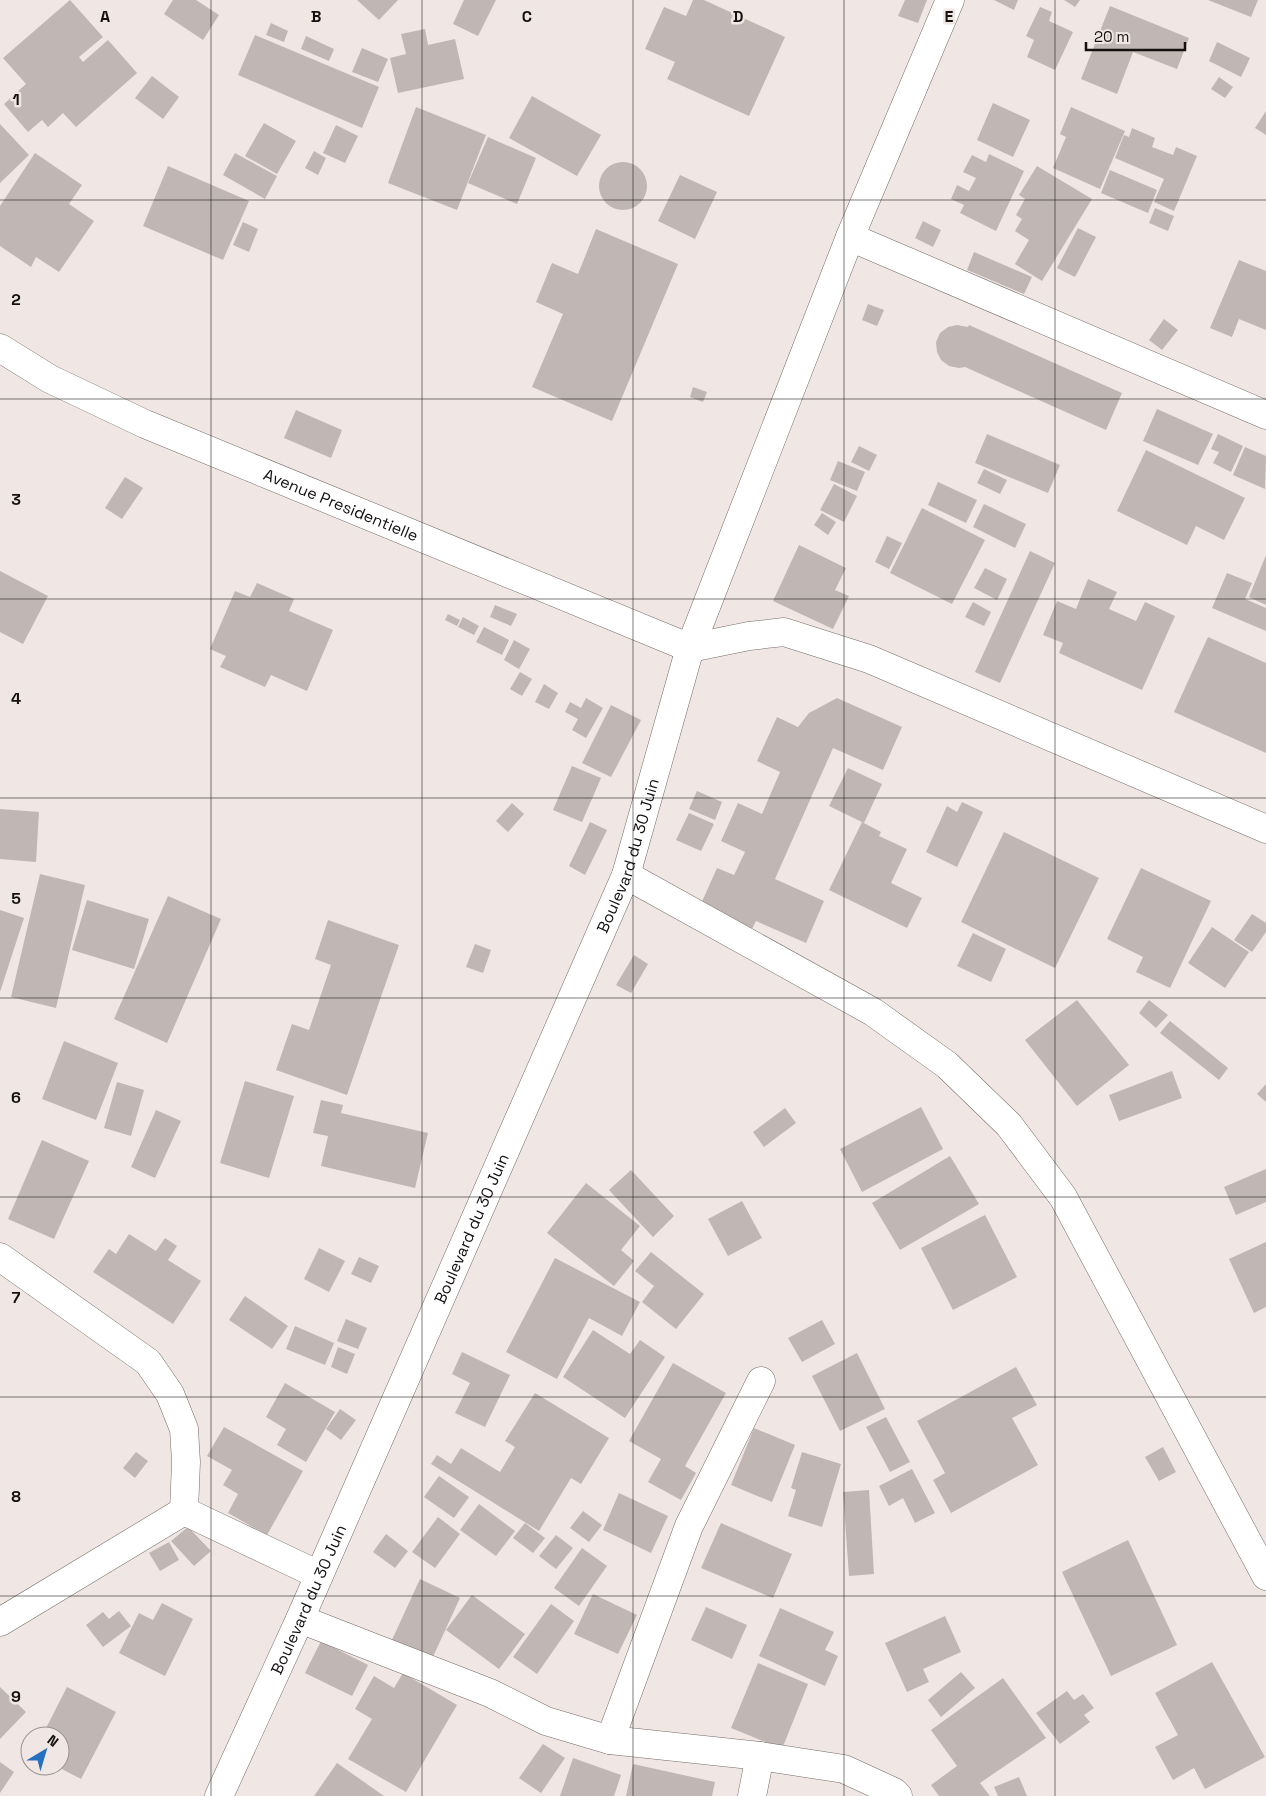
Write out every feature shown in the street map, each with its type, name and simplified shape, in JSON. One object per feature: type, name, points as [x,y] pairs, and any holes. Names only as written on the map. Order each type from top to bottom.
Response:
[{"type":"street","name":"Boulevard du 30 Juin","points":[[219,1796],[300,1619],[626,875],[690,648],[850,237],[950,0]]},
{"type":"street","points":[[850,237],[1266,415]]},
{"type":"street","name":"Avenue Presidentielle","points":[[0,348],[50,379],[145,424],[690,648]]},
{"type":"street","points":[[690,648],[749,636],[784,632],[868,659],[1266,829]]},
{"type":"street","points":[[626,875],[873,1012],[947,1065],[1009,1125],[1063,1197],[1266,1576]]},
{"type":"street","points":[[0,1257],[148,1362],[170,1394],[184,1430],[186,1462],[184,1511]]},
{"type":"street","points":[[610,1740],[689,1526],[761,1381]]},
{"type":"street","points":[[184,1511],[319,1575]]},
{"type":"street","points":[[0,1622],[184,1511]]},
{"type":"street","points":[[300,1619],[490,1693],[546,1721],[610,1740],[760,1756],[844,1769],[894,1792],[898,1796]]},
{"type":"street","points":[[752,1796],[760,1756]]},
{"type":"building","points":[[70,0],[103,37],[79,57],[83,62],[108,40],[137,73],[76,127],[63,113],[48,127],[42,120],[28,132],[4,104],[26,84],[3,58]]},
{"type":"building","points":[[173,0],[196,0],[219,15],[203,40],[164,14]]},
{"type":"building","points":[[357,0],[398,0],[379,20]]},
{"type":"building","points":[[464,0],[496,0],[478,36],[453,24]]},
{"type":"building","points":[[693,0],[704,0],[785,37],[749,116],[667,79],[675,62],[645,49],[664,7],[686,16]]},
{"type":"building","points":[[905,0],[927,0],[918,23],[898,16]]},
{"type":"building","points":[[994,0],[1018,0],[1014,10]]},
{"type":"building","points":[[1064,0],[1080,0],[1075,7]]},
{"type":"building","points":[[1208,0],[1258,0],[1251,17]]},
{"type":"building","points":[[1110,6],[1189,38],[1177,69],[1133,52],[1117,94],[1081,79]]},
{"type":"building","points":[[1040,7],[1052,12],[1049,21],[1073,32],[1055,70],[1027,57],[1034,40],[1026,36]]},
{"type":"building","points":[[271,23],[288,31],[284,42],[266,35]]},
{"type":"building","points":[[425,29],[428,45],[455,39],[464,79],[398,93],[390,58],[406,54],[401,34]]},
{"type":"building","points":[[255,35],[379,87],[362,128],[238,75]]},
{"type":"building","points":[[306,36],[334,49],[329,61],[301,49]]},
{"type":"building","points":[[1217,42],[1250,58],[1241,77],[1209,61]]},
{"type":"building","points":[[362,48],[388,59],[378,82],[352,72]]},
{"type":"building","points":[[152,76],[179,97],[163,119],[135,98]]},
{"type":"building","points":[[1219,77],[1233,87],[1225,98],[1211,89]]},
{"type":"building","points":[[532,96],[601,135],[577,176],[509,138]]},
{"type":"building","points":[[993,103],[1030,120],[1013,157],[977,140]]},
{"type":"building","points":[[416,107],[486,135],[457,210],[388,183]]},
{"type":"building","points":[[1071,107],[1125,131],[1100,189],[1053,168],[1066,137],[1060,134]]},
{"type":"building","points":[[1266,111],[1266,135],[1255,128]]},
{"type":"building","points":[[264,123],[296,141],[277,174],[245,156]]},
{"type":"building","points":[[0,124],[29,155],[0,183]]},
{"type":"building","points":[[336,125],[358,136],[345,163],[323,153]]},
{"type":"building","points":[[1132,128],[1155,138],[1152,147],[1173,155],[1176,147],[1197,156],[1174,211],[1154,202],[1164,179],[1115,158],[1124,135],[1129,137]]},
{"type":"building","points":[[488,137],[536,158],[517,204],[468,183]]},
{"type":"building","points":[[314,151],[326,158],[318,175],[305,168]]},
{"type":"building","points":[[35,153],[82,185],[69,204],[94,221],[59,272],[36,257],[31,267],[0,246],[0,206]]},
{"type":"building","points":[[235,153],[277,176],[265,199],[223,175]]},
{"type":"building","points":[[989,154],[1024,171],[996,231],[960,213],[964,205],[951,199],[957,185],[969,191],[976,178],[963,172],[972,155],[986,162]]},
{"type":"building","points":[[623,162],[632,164],[640,169],[645,177],[647,186],[645,195],[640,203],[632,208],[623,210],[614,208],[606,203],[601,195],[599,186],[601,177],[606,169],[614,164]]},
{"type":"building","points":[[168,166],[249,201],[223,260],[143,226]]},
{"type":"building","points":[[1037,166],[1092,199],[1042,281],[1015,264],[1029,240],[1015,231],[1022,219],[1016,215],[1025,199],[1019,195]]},
{"type":"building","points":[[1110,170],[1157,190],[1148,213],[1101,193]]},
{"type":"building","points":[[680,175],[717,192],[695,239],[658,221]]},
{"type":"building","points":[[1155,208],[1174,216],[1168,231],[1149,223]]},
{"type":"building","points":[[923,221],[941,230],[933,247],[915,238]]},
{"type":"building","points":[[243,222],[258,229],[249,252],[233,245]]},
{"type":"building","points":[[1078,228],[1096,237],[1075,277],[1057,268]]},
{"type":"building","points":[[596,229],[678,264],[612,421],[532,387],[563,314],[536,302],[552,263],[578,274]]},
{"type":"building","points":[[974,252],[1032,277],[1024,294],[967,270]]},
{"type":"building","points":[[1239,260],[1266,271],[1266,330],[1239,319],[1232,337],[1210,328]]},
{"type":"building","points":[[868,304],[884,310],[877,326],[862,320]]},
{"type":"building","points":[[1164,319],[1178,330],[1162,350],[1149,340]]},
{"type":"building","points":[[957,325],[968,327],[969,325],[1122,393],[1106,430],[965,367],[949,366],[941,360],[937,352],[936,342],[940,333],[948,327]]},
{"type":"building","points":[[693,387],[707,392],[703,402],[690,397]]},
{"type":"building","points":[[1157,409],[1213,434],[1198,465],[1143,441]]},
{"type":"building","points":[[296,410],[342,430],[331,458],[284,438]]},
{"type":"building","points":[[987,434],[1060,465],[1048,493],[975,463]]},
{"type":"building","points":[[1218,434],[1243,446],[1231,472],[1213,463],[1219,452],[1211,449]]},
{"type":"building","points":[[859,446],[877,455],[869,471],[851,462]]},
{"type":"building","points":[[1245,447],[1266,456],[1265,489],[1233,475]]},
{"type":"building","points":[[1146,450],[1245,498],[1224,540],[1196,526],[1187,545],[1117,511]]},
{"type":"building","points":[[838,461],[865,472],[857,491],[830,480]]},
{"type":"building","points":[[984,469],[1007,480],[1000,494],[977,483]]},
{"type":"building","points":[[125,477],[143,488],[122,519],[105,508]]},
{"type":"building","points":[[938,482],[977,500],[966,523],[928,505]]},
{"type":"building","points":[[834,484],[857,496],[844,522],[820,510]]},
{"type":"building","points":[[984,504],[1026,524],[1015,548],[973,527]]},
{"type":"building","points":[[922,508],[985,540],[952,604],[890,573]]},
{"type":"building","points":[[822,513],[836,522],[828,535],[814,525]]},
{"type":"building","points":[[887,536],[902,543],[889,569],[875,562]]},
{"type":"building","points":[[799,545],[846,568],[835,590],[849,596],[833,629],[773,601]]},
{"type":"building","points":[[1030,551],[1055,563],[1000,683],[975,672]]},
{"type":"building","points":[[1266,555],[1266,605],[1249,597]]},
{"type":"building","points":[[985,568],[1007,579],[997,600],[974,588]]},
{"type":"building","points":[[0,571],[48,596],[23,644],[0,632]]},
{"type":"building","points":[[1227,573],[1252,583],[1245,599],[1266,608],[1266,631],[1212,608]]},
{"type":"building","points":[[1088,579],[1117,592],[1109,609],[1136,621],[1145,602],[1175,616],[1142,690],[1059,653],[1063,643],[1043,635],[1057,601],[1076,609]]},
{"type":"building","points":[[257,583],[294,599],[289,611],[333,630],[307,691],[271,675],[265,687],[220,667],[226,656],[210,649],[235,591],[250,597]]},
{"type":"building","points":[[973,602],[991,612],[984,626],[965,617]]},
{"type":"building","points":[[495,605],[517,614],[511,626],[490,617]]},
{"type":"building","points":[[448,614],[460,620],[457,626],[445,620]]},
{"type":"building","points":[[463,617],[479,626],[474,635],[458,627]]},
{"type":"building","points":[[484,627],[509,640],[502,655],[476,642]]},
{"type":"building","points":[[1208,637],[1266,663],[1266,753],[1174,712]]},
{"type":"building","points":[[514,640],[530,649],[519,669],[504,660]]},
{"type":"building","points":[[520,672],[532,679],[522,696],[510,689]]},
{"type":"building","points":[[544,684],[558,693],[549,709],[535,702]]},
{"type":"building","points":[[586,698],[603,708],[586,738],[572,730],[578,719],[565,712],[570,702],[581,708]]},
{"type":"building","points":[[837,698],[902,727],[883,770],[833,748],[775,879],[824,901],[806,943],[756,921],[752,929],[700,906],[717,868],[734,875],[745,852],[721,841],[738,803],[762,814],[780,772],[757,761],[777,717],[798,727],[809,713]]},
{"type":"building","points":[[611,705],[641,720],[611,777],[582,763]]},
{"type":"building","points":[[572,766],[601,778],[582,822],[553,810]]},
{"type":"building","points":[[848,768],[882,784],[864,823],[829,806]]},
{"type":"building","points":[[697,791],[722,802],[715,820],[689,809]]},
{"type":"building","points":[[962,802],[983,812],[957,867],[926,852],[947,806],[957,812]]},
{"type":"building","points":[[512,803],[524,814],[508,832],[496,821]]},
{"type":"building","points":[[0,809],[39,812],[36,862],[0,859]]},
{"type":"building","points":[[689,813],[714,824],[701,851],[676,840]]},
{"type":"building","points":[[590,822],[607,830],[585,875],[569,866]]},
{"type":"building","points":[[862,822],[881,832],[879,836],[907,849],[891,883],[922,898],[907,928],[829,890]]},
{"type":"building","points":[[1004,832],[1099,878],[1055,968],[961,922]]},
{"type":"building","points":[[1141,868],[1211,901],[1170,988],[1136,972],[1143,957],[1107,939]]},
{"type":"building","points":[[40,874],[85,885],[56,1008],[11,997]]},
{"type":"building","points":[[168,896],[221,919],[167,1043],[114,1019]]},
{"type":"building","points":[[87,900],[149,919],[134,969],[72,950]]},
{"type":"building","points":[[0,910],[24,918],[0,992]]},
{"type":"building","points":[[1252,914],[1266,923],[1266,932],[1252,952],[1234,940]]},
{"type":"building","points":[[328,920],[399,945],[347,1095],[276,1070],[292,1024],[309,1030],[331,965],[315,959]]},
{"type":"building","points":[[1212,927],[1249,952],[1225,988],[1188,963]]},
{"type":"building","points":[[973,933],[1006,949],[991,982],[957,966]]},
{"type":"building","points":[[475,944],[491,950],[483,973],[466,967]]},
{"type":"building","points":[[634,955],[648,964],[631,993],[616,985]]},
{"type":"building","points":[[1077,1000],[1129,1065],[1077,1106],[1025,1040]]},
{"type":"building","points":[[1149,1000],[1168,1015],[1156,1028],[1139,1013]]},
{"type":"building","points":[[1170,1021],[1228,1068],[1219,1080],[1160,1033]]},
{"type":"building","points":[[64,1041],[118,1063],[96,1120],[42,1099]]},
{"type":"building","points":[[1172,1071],[1182,1098],[1119,1121],[1109,1095]]},
{"type":"building","points":[[245,1081],[294,1096],[269,1178],[220,1163]]},
{"type":"building","points":[[117,1082],[144,1090],[131,1136],[104,1128]]},
{"type":"building","points":[[1266,1084],[1266,1102],[1257,1094]]},
{"type":"building","points":[[321,1100],[343,1105],[341,1113],[428,1133],[415,1188],[321,1166],[328,1136],[313,1133]]},
{"type":"building","points":[[921,1107],[943,1149],[862,1192],[840,1149]]},
{"type":"building","points":[[785,1108],[796,1123],[764,1147],[753,1132]]},
{"type":"building","points":[[156,1110],[181,1121],[155,1178],[131,1167]]},
{"type":"building","points":[[42,1140],[89,1161],[54,1239],[8,1219]]},
{"type":"building","points":[[950,1156],[979,1204],[900,1250],[872,1203]]},
{"type":"building","points":[[1266,1169],[1266,1202],[1236,1215],[1224,1187]]},
{"type":"building","points":[[631,1170],[674,1216],[653,1237],[609,1190]]},
{"type":"building","points":[[586,1183],[640,1226],[621,1250],[634,1261],[614,1286],[547,1233]]},
{"type":"building","points":[[742,1201],[762,1238],[728,1256],[708,1219]]},
{"type":"building","points":[[985,1215],[1017,1277],[953,1310],[921,1248]]},
{"type":"building","points":[[129,1234],[156,1251],[165,1238],[177,1246],[168,1260],[201,1281],[173,1324],[93,1272],[109,1249],[116,1254]]},
{"type":"building","points":[[1266,1242],[1266,1307],[1254,1313],[1229,1259]]},
{"type":"building","points":[[319,1248],[345,1261],[329,1292],[304,1279]]},
{"type":"building","points":[[651,1252],[704,1294],[676,1329],[642,1302],[654,1286],[635,1271]]},
{"type":"building","points":[[359,1257],[379,1266],[371,1283],[351,1274]]},
{"type":"building","points":[[555,1258],[640,1302],[622,1336],[589,1318],[557,1379],[506,1352]]},
{"type":"building","points":[[245,1296],[288,1326],[272,1349],[229,1320]]},
{"type":"building","points":[[346,1319],[367,1328],[358,1349],[337,1341]]},
{"type":"building","points":[[822,1320],[835,1344],[802,1362],[788,1338]]},
{"type":"building","points":[[295,1326],[334,1343],[325,1365],[286,1349]]},
{"type":"building","points":[[593,1330],[630,1354],[640,1340],[665,1357],[625,1418],[563,1377]]},
{"type":"building","points":[[338,1347],[355,1354],[347,1374],[331,1367]]},
{"type":"building","points":[[462,1352],[510,1375],[485,1427],[455,1413],[470,1383],[452,1374]]},
{"type":"building","points":[[857,1353],[885,1409],[840,1431],[812,1376]]},
{"type":"building","points":[[673,1363],[726,1393],[685,1466],[696,1473],[681,1500],[648,1482],[661,1459],[629,1441]]},
{"type":"building","points":[[1016,1367],[1037,1405],[1012,1418],[1038,1465],[951,1513],[933,1480],[945,1473],[917,1421]]},
{"type":"building","points":[[285,1383],[335,1412],[306,1462],[277,1445],[286,1429],[266,1417]]},
{"type":"building","points":[[535,1393],[609,1438],[581,1484],[571,1478],[539,1531],[431,1464],[437,1455],[451,1464],[461,1448],[500,1472],[515,1447],[505,1441]]},
{"type":"building","points":[[340,1409],[356,1420],[341,1440],[326,1429]]},
{"type":"building","points":[[886,1417],[910,1462],[890,1472],[866,1427]]},
{"type":"building","points":[[224,1427],[303,1471],[267,1535],[228,1513],[238,1494],[223,1485],[232,1470],[207,1456]]},
{"type":"building","points":[[754,1428],[795,1445],[772,1502],[731,1485]]},
{"type":"building","points":[[1163,1447],[1176,1472],[1159,1481],[1145,1457]]},
{"type":"building","points":[[136,1452],[148,1461],[135,1478],[123,1468]]},
{"type":"building","points":[[802,1452],[841,1464],[822,1527],[788,1516],[796,1490],[791,1488]]},
{"type":"building","points":[[912,1469],[935,1513],[915,1523],[903,1498],[889,1506],[879,1486]]},
{"type":"building","points":[[439,1476],[469,1497],[454,1518],[424,1497]]},
{"type":"building","points":[[869,1490],[874,1574],[849,1576],[843,1492]]},
{"type":"building","points":[[619,1493],[668,1516],[651,1553],[603,1530]]},
{"type":"building","points":[[479,1504],[515,1531],[496,1556],[460,1530]]},
{"type":"building","points":[[583,1511],[602,1525],[589,1542],[570,1528]]},
{"type":"building","points":[[438,1517],[460,1534],[435,1568],[412,1552]]},
{"type":"building","points":[[525,1523],[545,1538],[533,1553],[513,1538]]},
{"type":"building","points":[[721,1523],[792,1554],[773,1598],[701,1568]]},
{"type":"building","points":[[188,1527],[211,1551],[194,1566],[171,1541]]},
{"type":"building","points":[[386,1534],[408,1551],[395,1568],[373,1552]]},
{"type":"building","points":[[556,1535],[573,1548],[556,1569],[539,1556]]},
{"type":"building","points":[[1128,1540],[1177,1645],[1111,1676],[1062,1572]]},
{"type":"building","points":[[169,1542],[179,1560],[160,1571],[149,1553]]},
{"type":"building","points":[[582,1548],[607,1566],[579,1606],[554,1588]]},
{"type":"building","points":[[420,1579],[460,1598],[431,1661],[391,1642]]},
{"type":"building","points":[[593,1594],[637,1615],[618,1654],[574,1634]]},
{"type":"building","points":[[472,1595],[525,1634],[499,1669],[446,1630]]},
{"type":"building","points":[[162,1603],[193,1619],[165,1676],[119,1653],[139,1613],[153,1620]]},
{"type":"building","points":[[551,1604],[574,1621],[537,1674],[513,1657]]},
{"type":"building","points":[[706,1607],[747,1625],[732,1659],[691,1640]]},
{"type":"building","points":[[780,1608],[834,1632],[825,1650],[838,1656],[825,1686],[759,1656]]},
{"type":"building","points":[[119,1611],[131,1626],[103,1647],[86,1625],[103,1612],[109,1619]]},
{"type":"building","points":[[945,1616],[961,1652],[923,1669],[929,1682],[907,1692],[885,1643]]},
{"type":"building","points":[[321,1641],[368,1665],[352,1696],[305,1673]]},
{"type":"building","points":[[1212,1662],[1265,1757],[1205,1789],[1194,1768],[1173,1780],[1155,1747],[1178,1735],[1155,1693]]},
{"type":"building","points":[[758,1663],[808,1684],[782,1749],[731,1728]]},
{"type":"building","points":[[961,1672],[975,1688],[941,1717],[928,1700]]},
{"type":"building","points":[[403,1673],[457,1705],[406,1792],[348,1759],[372,1719],[355,1709],[374,1676],[394,1688]]},
{"type":"building","points":[[1003,1678],[1046,1738],[980,1783],[990,1796],[939,1796],[931,1785],[957,1766],[931,1730]]},
{"type":"building","points":[[0,1687],[26,1712],[0,1739]]},
{"type":"building","points":[[67,1687],[116,1712],[81,1779],[70,1773],[70,1726],[47,1726]]},
{"type":"building","points":[[1067,1691],[1074,1700],[1083,1694],[1094,1708],[1084,1715],[1090,1722],[1060,1744],[1036,1713]]},
{"type":"building","points":[[543,1744],[565,1758],[541,1793],[519,1778]]},
{"type":"building","points":[[573,1758],[621,1775],[614,1796],[560,1796]]},
{"type":"building","points":[[0,1762],[14,1772],[0,1793]]},
{"type":"building","points":[[337,1763],[384,1796],[314,1796]]},
{"type":"building","points":[[633,1764],[715,1782],[712,1796],[626,1796]]},
{"type":"building","points":[[1019,1777],[1027,1796],[998,1796],[994,1787]]}]
